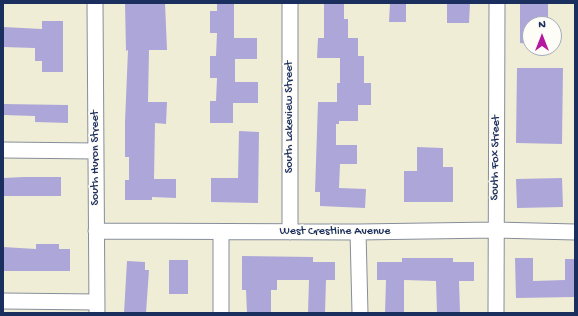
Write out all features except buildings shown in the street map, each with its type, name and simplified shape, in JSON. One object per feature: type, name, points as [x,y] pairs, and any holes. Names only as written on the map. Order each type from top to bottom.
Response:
[{"type":"street","name":"South Huron Street","points":[[95,3],[97,308]]},
{"type":"street","name":"South Lakeview Street","points":[[290,3],[290,232]]},
{"type":"street","name":"South Fox Street","points":[[496,313],[495,230],[498,3]]},
{"type":"street","points":[[3,150],[96,151]]},
{"type":"street","name":"West Crestline Avenue","points":[[96,231],[358,232],[495,230],[575,232]]},
{"type":"street","points":[[220,313],[221,232]]},
{"type":"street","points":[[358,232],[360,313]]},
{"type":"street","points":[[3,301],[97,308]]}]
